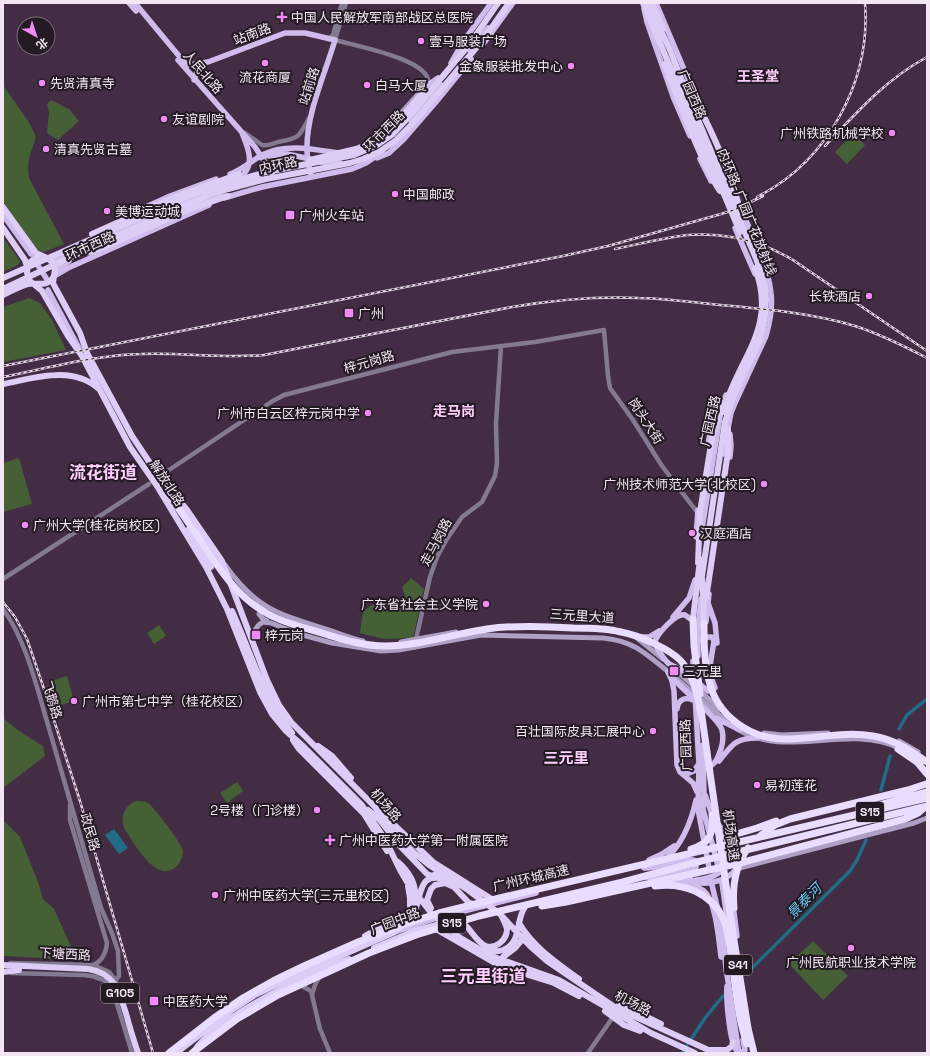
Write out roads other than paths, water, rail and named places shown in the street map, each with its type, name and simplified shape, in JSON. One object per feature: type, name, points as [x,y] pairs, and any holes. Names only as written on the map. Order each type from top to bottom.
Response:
[{"type":"highway","points":[[440,77],[494,3]]},
{"type":"highway","name":"内环路","points":[[3,278],[188,197],[220,185],[266,172],[347,157],[361,153],[376,145],[388,138],[399,128],[440,77],[469,45],[498,3]]},
{"type":"highway","points":[[426,102],[454,64],[478,38],[504,3]]},
{"type":"highway","name":"内环路","points":[[3,289],[66,259],[106,236],[213,194],[266,179],[350,163],[379,152],[400,137],[413,123],[482,41],[509,3]]},
{"type":"highway","points":[[652,3],[670,50]]},
{"type":"highway","name":"内环路-广园广花放射线","points":[[644,4],[670,50],[760,269],[766,299],[765,320],[760,340],[733,397],[724,422],[702,576],[704,623]]},
{"type":"highway","name":"内环路-广园广花放射线","points":[[644,4],[753,261],[760,282],[762,299],[761,319],[757,336],[728,396],[722,417],[696,577]]},
{"type":"highway","points":[[652,25],[675,95],[702,157],[721,194]]},
{"type":"highway","points":[[676,67],[700,110],[733,186],[738,202]]},
{"type":"highway","points":[[266,172],[304,161],[344,152],[364,145],[386,133],[422,93]]},
{"type":"highway","points":[[58,254],[102,229],[188,192],[239,174]]},
{"type":"highway","points":[[66,259],[102,248],[190,209],[228,196]]},
{"type":"highway","points":[[3,207],[36,253],[52,261],[55,269],[54,276],[46,284],[21,286],[3,295]]},
{"type":"highway","points":[[3,228],[25,260],[28,275],[33,284]]},
{"type":"highway","points":[[3,285],[106,236]]},
{"type":"highway","points":[[3,278],[27,268],[33,259],[43,256]]},
{"type":"highway","name":"解放北路","points":[[54,276],[54,285],[80,333],[85,354],[126,440],[157,486],[209,573],[222,596],[233,622]]},
{"type":"highway","name":"解放北路","points":[[33,284],[42,291],[68,336],[85,354],[136,442],[154,469],[187,510],[222,561]]},
{"type":"highway","points":[[3,384],[58,375],[77,377],[91,383],[102,392],[142,458],[170,496],[222,574],[234,588],[249,601],[275,618],[297,626],[354,642],[382,646],[400,645],[488,629],[530,626],[609,630],[626,633],[667,650],[676,656],[687,669],[694,684],[701,715]]},
{"type":"highway","points":[[692,619],[700,512],[715,424],[722,404]]},
{"type":"highway","points":[[728,429],[728,446],[708,579],[704,623],[706,668],[710,684],[718,703],[731,718],[749,731],[764,736],[784,739],[856,735],[882,738],[907,748],[927,762]]},
{"type":"highway","points":[[170,496],[224,592],[241,630],[261,682],[278,713],[303,746]]},
{"type":"highway","points":[[209,573],[217,572],[222,561]]},
{"type":"highway","points":[[222,561],[254,647]]},
{"type":"highway","points":[[233,622],[238,616],[243,619]]},
{"type":"highway","name":"机场高速","points":[[692,619],[701,715],[737,970],[754,1053]]},
{"type":"highway","name":"机场路","points":[[233,622],[265,704],[290,735],[303,746],[335,782],[361,804],[376,825],[407,882],[426,907],[439,920],[459,937],[496,958],[559,980],[650,1033],[692,1052]]},
{"type":"highway","points":[[481,635],[495,632],[525,630],[581,631],[630,636],[653,644]]},
{"type":"highway","name":"机场路","points":[[254,647],[279,705],[291,722],[313,743],[332,756],[350,776],[357,788],[413,852],[429,865],[502,912],[542,956],[580,984],[616,1008],[713,1052]]},
{"type":"highway","points":[[290,735],[299,749],[335,782],[364,814],[385,849],[403,867],[415,888],[414,902],[404,915],[394,923],[365,936]]},
{"type":"highway","points":[[818,736],[869,740],[890,745],[915,760],[927,774]]},
{"type":"highway","points":[[634,866],[699,847],[710,836],[713,823],[706,772],[705,740]]},
{"type":"highway","points":[[737,970],[733,889],[735,875],[740,863],[746,851],[754,842],[775,825],[790,819],[927,784]]},
{"type":"highway","points":[[726,836],[883,791],[927,784]]},
{"type":"highway","points":[[736,843],[811,821],[927,792]]},
{"type":"highway","name":"广州环城高速","points":[[169,1053],[230,1006],[254,991],[304,966],[376,934],[439,913],[927,798]]},
{"type":"highway","points":[[361,804],[379,819],[400,846],[427,874],[430,876],[434,875],[439,866]]},
{"type":"highway","points":[[374,806],[427,857],[490,898]]},
{"type":"highway","points":[[729,861],[898,819],[927,806]]},
{"type":"highway","points":[[455,920],[464,924],[482,944],[494,946],[504,939],[507,928],[502,912],[554,904],[618,886],[736,864],[905,819],[918,814],[927,806]]},
{"type":"highway","name":"广州环城高速","points":[[194,1053],[249,1011],[278,995],[374,951],[416,935],[455,923],[927,806]]},
{"type":"highway","points":[[395,932],[415,912],[422,887],[428,880],[439,878],[449,880],[462,886]]},
{"type":"highway","points":[[365,936],[395,925],[402,920],[409,907],[410,898],[407,882]]},
{"type":"highway","points":[[439,920],[428,902],[429,893],[435,885],[440,883],[451,885],[469,903],[482,906]]},
{"type":"highway","points":[[618,886],[683,886],[699,893],[708,899],[716,908],[722,916],[727,931],[740,1019],[745,1038],[754,1053]]},
{"type":"highway","points":[[476,947],[488,951],[499,951],[511,946],[516,938],[521,915],[525,907]]},
{"type":"highway","name":"广园中路","points":[[176,1053],[211,1034],[249,1006],[292,984],[383,944],[424,928],[455,920]]},
{"type":"highway","points":[[519,923],[526,934],[554,960],[644,1022]]},
{"type":"highway","points":[[424,928],[433,928],[438,930],[474,952],[498,964],[554,983],[579,996],[591,1000],[613,1017],[630,1027],[650,1033]]},
{"type":"highway","name":"广园中路","points":[[198,1040],[232,1010],[255,995],[395,932]]},
{"type":"highway","points":[[498,964],[500,959],[515,948],[526,934]]},
{"type":"highway","name":"下塘西路","points":[[3,964],[96,970],[106,975],[113,982],[120,993],[139,1053]]},
{"type":"highway","name":"下塘西路","points":[[3,972],[68,969],[97,974],[104,977],[113,986],[118,996],[133,1053]]},
{"type":"highway","points":[[619,1004],[669,1028],[683,1038]]},
{"type":"highway","points":[[194,1053],[198,1040]]},
{"type":"highway","points":[[713,1052],[728,1050],[733,1042]]},
{"type":"main road","name":"人民北路","points":[[129,3],[194,80],[261,155],[272,173],[283,183]]},
{"type":"main road","name":"人民北路","points":[[135,3],[188,65]]},
{"type":"main road","points":[[454,64],[463,42],[491,3]]},
{"type":"main road","name":"环市西路","points":[[52,261],[66,259],[92,240],[106,236],[113,230],[227,186],[242,176],[249,164],[261,155],[282,148],[317,150],[343,154],[365,148],[378,142],[399,124],[440,77],[454,64],[498,3]]},
{"type":"main road","name":"环市西路","points":[[54,276],[76,264],[228,196],[262,187],[338,172],[357,167],[373,159],[384,151],[401,133],[464,59],[504,3]]},
{"type":"main road","points":[[261,155],[272,156],[287,154],[327,163],[349,161],[370,153],[384,151],[404,139],[493,32],[513,3]]},
{"type":"main road","name":"广园西路","points":[[656,3],[656,11],[696,111],[730,188],[738,202],[761,257],[769,280],[771,305],[769,326],[762,347],[737,397],[731,413],[710,532],[695,642],[704,814],[718,866]]},
{"type":"main road","points":[[644,4],[647,22],[674,99],[706,174],[721,194]]},
{"type":"main road","name":"广园西路","points":[[627,632],[645,638],[655,634],[687,602],[696,577],[698,551],[722,404],[752,343],[760,305],[757,280],[644,4]]},
{"type":"main road","name":"站南路","points":[[188,65],[208,62],[286,33],[305,33],[335,40]]},
{"type":"main road","name":"站前路","points":[[312,177],[306,149],[309,127],[335,40]]},
{"type":"main road","points":[[194,80],[195,74],[199,68],[208,62]]},
{"type":"main road","points":[[372,145],[420,91],[440,77]]},
{"type":"main road","points":[[667,78],[678,90]]},
{"type":"main road","points":[[422,93],[428,86]]},
{"type":"main road","points":[[227,186],[249,164],[250,155],[242,133]]},
{"type":"main road","points":[[378,142],[384,151]]},
{"type":"main road","points":[[338,172],[349,161]]},
{"type":"main road","points":[[329,174],[340,162]]},
{"type":"main road","points":[[327,163],[329,174]]},
{"type":"main road","points":[[113,230],[131,214],[170,196],[236,172],[249,164]]},
{"type":"main road","points":[[113,230],[170,202],[230,179],[239,174]]},
{"type":"main road","points":[[227,186],[260,179],[264,182],[262,187]]},
{"type":"main road","points":[[54,276],[66,259],[96,248],[192,206],[216,197],[228,196]]},
{"type":"main road","points":[[3,215],[29,255],[3,221]]},
{"type":"main road","points":[[43,256],[92,240]]},
{"type":"main road","points":[[87,259],[96,248]]},
{"type":"main road","points":[[66,259],[67,265],[76,264]]},
{"type":"main road","points":[[35,264],[44,279]]},
{"type":"main road","name":"解放北路","points":[[50,289],[85,354]]},
{"type":"main road","points":[[752,343],[758,342],[762,347]]},
{"type":"main road","points":[[698,551],[696,535],[698,505],[714,415],[722,404]]},
{"type":"main road","points":[[695,642],[705,625],[731,450],[728,429]]},
{"type":"main road","points":[[157,486],[176,509],[220,575],[234,591],[261,612],[289,626],[353,646]]},
{"type":"main road","points":[[698,505],[708,491]]},
{"type":"main road","points":[[710,532],[715,552]]},
{"type":"main road","name":"三元里大道","points":[[222,561],[247,592],[270,609],[288,618],[361,640],[382,643],[416,640],[481,627],[510,624],[617,629],[627,632],[669,664],[710,701],[732,717],[756,730],[773,734],[856,732],[880,734],[902,742],[927,758]]},
{"type":"main road","points":[[708,603],[714,617],[716,637],[712,680],[720,700],[732,717]]},
{"type":"main road","points":[[270,609],[263,608],[260,610],[259,614],[262,618],[272,623]]},
{"type":"main road","points":[[692,619],[685,615],[678,615],[656,639],[656,646],[669,664],[683,670],[707,691],[710,691],[712,687],[709,668],[714,641],[712,637],[708,637],[695,642]]},
{"type":"main road","name":"广园西路","points":[[692,619],[704,757],[701,764],[698,794],[699,815],[709,868]]},
{"type":"main road","points":[[254,647],[253,638],[255,628],[263,622],[272,623]]},
{"type":"main road","name":"三元里大道","points":[[272,623],[299,634],[326,642],[376,650],[394,650],[481,635],[560,636],[618,640],[630,644],[643,652],[718,715],[740,730],[757,738],[782,742],[844,739],[876,741],[896,747],[927,766]]},
{"type":"main road","points":[[668,672],[679,685],[696,701],[721,726],[723,736],[716,760],[710,767],[701,764],[689,773],[682,769],[679,764],[677,705],[685,698],[691,698],[696,701]]},
{"type":"main road","points":[[668,672],[674,691],[677,765],[680,772],[693,783],[698,794]]},
{"type":"main road","points":[[710,715],[740,730]]},
{"type":"main road","points":[[713,817],[714,804],[711,776],[713,769],[736,742],[745,738],[757,738]]},
{"type":"main road","points":[[525,907],[644,880],[692,880],[712,876],[719,872],[729,861],[726,836],[713,817],[704,793]]},
{"type":"main road","name":"广园中路","points":[[395,932],[428,920],[656,864],[666,859],[676,848],[684,835],[690,822],[698,794]]},
{"type":"main road","points":[[658,878],[692,880],[699,883],[710,883],[727,877],[736,869],[914,823],[927,818]]},
{"type":"main road","points":[[490,898],[638,864],[658,857],[671,848],[684,835]]},
{"type":"main road","points":[[743,858],[736,869],[730,888],[747,1005]]},
{"type":"main road","points":[[644,868],[661,867],[688,860],[696,861],[696,867],[692,870],[658,878]]},
{"type":"main road","points":[[598,873],[606,877]]},
{"type":"main road","name":"广园中路","points":[[455,920],[601,885],[618,886],[635,877],[658,878]]},
{"type":"main road","points":[[658,878],[668,880]]},
{"type":"main road","points":[[561,887],[568,880]]},
{"type":"main road","points":[[644,880],[680,883],[699,888],[705,892],[709,898],[714,916],[722,958],[726,968]]},
{"type":"main road","points":[[722,883],[737,970],[737,991],[742,1020],[754,1053]]},
{"type":"main road","points":[[593,892],[601,885]]},
{"type":"main road","points":[[712,885],[721,923],[726,968],[739,1053]]},
{"type":"main road","points":[[490,898],[509,899],[518,892],[534,894]]},
{"type":"main road","points":[[563,893],[574,897]]},
{"type":"main road","points":[[525,907],[537,900]]},
{"type":"main road","points":[[194,1053],[258,1009],[302,986],[377,953],[438,930]]},
{"type":"main road","points":[[165,1053],[221,1010],[256,987],[330,951],[365,936]]},
{"type":"main road","points":[[351,942],[361,946]]},
{"type":"main road","points":[[377,953],[383,944]]},
{"type":"main road","points":[[324,963],[330,951]]},
{"type":"main road","points":[[347,966],[357,955]]},
{"type":"main road","points":[[737,970],[740,959]]},
{"type":"main road","points":[[319,978],[331,966]]},
{"type":"main road","points":[[728,978],[727,997],[733,1042],[738,1052],[741,1053],[745,1050],[741,1030],[742,1020]]},
{"type":"main road","points":[[292,984],[302,986]]},
{"type":"main road","points":[[737,991],[747,1005]]},
{"type":"main road","points":[[211,1034],[224,1031]]},
{"type":"main road","points":[[182,1040],[198,1040]]},
{"type":"main road","name":"广园中路","points":[[187,1053],[198,1040]]},
{"type":"street","points":[[328,39],[333,34],[342,3]]},
{"type":"street","name":"站前路","points":[[335,40],[346,3]]},
{"type":"street","name":"站南路","points":[[335,40],[392,54],[405,60],[425,74],[428,80],[428,86]]},
{"type":"street","points":[[236,126],[260,144],[268,145],[296,138],[302,131],[313,110]]},
{"type":"street","name":"梓元岗路","points":[[163,474],[284,395],[460,350],[500,346],[604,330]]},
{"type":"street","name":"岗头大街","points":[[604,330],[610,388],[633,420],[662,466],[697,512]]},
{"type":"street","name":"走马岗路","points":[[416,640],[430,577],[437,557],[447,539],[462,518],[482,502],[495,476],[497,462],[496,423],[500,346]]},
{"type":"street","points":[[3,579],[149,484]]},
{"type":"street","points":[[697,563],[699,565],[706,565]]},
{"type":"street","name":"飞鹅路","points":[[3,609],[14,625],[21,641],[40,698],[70,802]]},
{"type":"street","name":"政民路","points":[[70,802],[70,820],[107,943],[106,951],[102,959],[93,965]]},
{"type":"street","name":"政民路","points":[[70,802],[101,908],[118,951],[119,976],[116,980]]},
{"type":"street","name":"下塘西路","points":[[3,964],[93,965],[109,972],[116,980],[122,995],[139,1053]]},
{"type":"street","points":[[93,965],[95,970],[93,976],[110,982],[116,980]]},
{"type":"street","name":"下塘西路","points":[[3,972],[93,976],[105,981],[112,990],[133,1053]]},
{"type":"street","points":[[312,995],[319,978]]},
{"type":"street","points":[[302,986],[309,989],[312,995],[320,1030],[330,1053]]},
{"type":"street","points":[[747,1005],[754,1053]]},
{"type":"street","points":[[588,1053],[613,1017]]},
{"type":"water","points":[[114,829],[128,848],[119,854],[105,835]]},
{"type":"waterway","name":"景泰河","points":[[899,729],[907,715],[927,699]]},
{"type":"waterway","name":"景泰河","points":[[881,790],[890,756]]},
{"type":"waterway","name":"景泰河","points":[[748,972],[850,871],[866,840]]},
{"type":"waterway","name":"景泰河","points":[[682,1053],[705,1018],[723,996]]},
{"type":"railway","points":[[757,197],[782,182],[805,162],[824,140],[840,116],[852,89],[861,61],[865,32],[865,3]]},
{"type":"railway","points":[[825,146],[872,97],[898,76],[927,57]]},
{"type":"railway","points":[[3,366],[608,246],[734,210],[763,196]]},
{"type":"railway","points":[[615,249],[660,239],[701,234],[742,239],[755,243],[781,253],[793,260],[927,351]]},
{"type":"railway","points":[[3,377],[72,362],[124,355],[264,355],[512,307],[544,302],[591,298],[666,299],[766,309],[820,317],[864,329],[892,340],[927,358]]},
{"type":"railway","points":[[3,602],[15,617],[27,639],[42,683],[80,801],[153,1053]]},
{"type":"place","name":"中国人民解放军南部战区总医院","points":[[282,17]]},
{"type":"place","name":"壹马服装广场","points":[[421,41]]},
{"type":"place","name":"流花商厦","points":[[265,63]]},
{"type":"place","name":"金象服装批发中心","points":[[571,66]]},
{"type":"place","name":"先贤清真寺","points":[[42,83]]},
{"type":"place","name":"白马大厦","points":[[367,85]]},
{"type":"place","name":"友谊剧院","points":[[164,119]]},
{"type":"place","name":"广州铁路机械学校","points":[[892,133]]},
{"type":"place","name":"清真先贤古墓","points":[[46,149]]},
{"type":"place","name":"中国邮政","points":[[395,194]]},
{"type":"place","name":"美博运动城","points":[[107,211]]},
{"type":"place","name":"广州火车站","points":[[290,215]]},
{"type":"place","name":"长铁酒店","points":[[869,296]]},
{"type":"place","name":"广州","points":[[349,313]]},
{"type":"place","name":"广州市白云区梓元岗中学","points":[[368,413]]},
{"type":"place","name":"广州技术师范大学(北校区)","points":[[764,484]]},
{"type":"place","name":"广州大学(桂花岗校区)","points":[[25,525]]},
{"type":"place","name":"汉庭酒店","points":[[692,533]]},
{"type":"place","name":"广东省社会主义学院","points":[[486,604]]},
{"type":"place","name":"梓元岗","points":[[256,635]]},
{"type":"place","name":"三元里","points":[[674,671]]},
{"type":"place","name":"广州市第七中学（桂花校区）","points":[[74,701]]},
{"type":"place","name":"百壮国际皮具汇展中心","points":[[653,731]]},
{"type":"place","name":"易初莲花","points":[[757,785]]},
{"type":"place","name":"2号楼（门诊楼）","points":[[317,810]]},
{"type":"place","name":"广州中医药大学第一附属医院","points":[[330,840]]},
{"type":"place","name":"广州中医药大学(三元里校区)","points":[[215,895]]},
{"type":"place","name":"广州民航职业技术学院","points":[[851,948]]},
{"type":"place","name":"中医药大学","points":[[154,1001]]},
{"type":"district","name":"王圣堂","points":[[758,76]]},
{"type":"district","name":"走马岗","points":[[454,411]]},
{"type":"district","name":"流花街道","points":[[103,472]]},
{"type":"district","name":"三元里","points":[[566,757]]},
{"type":"district","name":"三元里街道","points":[[483,976]]}]
